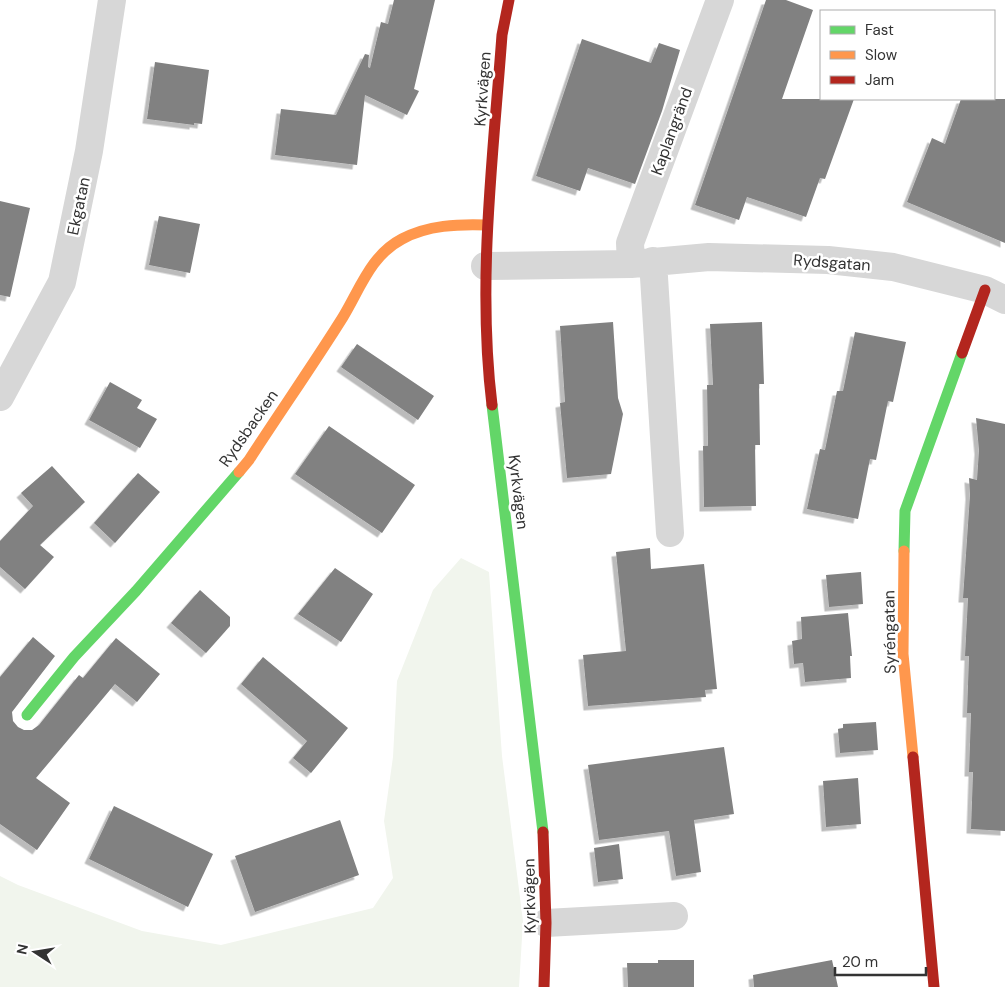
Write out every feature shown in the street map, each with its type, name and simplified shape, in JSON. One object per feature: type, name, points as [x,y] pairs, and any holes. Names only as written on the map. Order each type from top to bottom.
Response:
[{"type":"street","name":"Ekgatan","points":[[0,398],[62,282],[89,151],[112,0]]},
{"type":"street","name":"Kyrkvägen","points":[[509,0],[502,35],[487,225],[485,266],[486,366],[544,836],[546,924],[544,987]]},
{"type":"street","name":"Kaplangränd","points":[[642,263],[630,242],[720,0]]},
{"type":"street","name":"Rydsbacken","points":[[26,715],[74,657],[136,591],[249,460],[344,316],[368,272],[381,254],[401,239],[429,228],[462,224],[487,225]]},
{"type":"street","name":"Rydsgatan","points":[[485,266],[642,263],[709,256],[828,260],[893,267],[995,295]]},
{"type":"street","points":[[642,263],[670,533]]},
{"type":"street","name":"Syréngatan","points":[[934,987],[903,654],[905,511],[995,295]]},
{"type":"street","points":[[546,924],[674,916]]},
{"type":"shaded area","points":[[461,558],[489,572],[502,756],[523,921],[519,987],[0,987],[0,876],[18,885],[142,931],[221,945],[373,908],[393,878],[384,821],[393,757],[397,681],[433,590]]},
{"type":"building","points":[[394,0],[435,0],[414,89],[419,91],[407,115],[365,95],[357,165],[275,155],[281,109],[336,115],[365,54],[369,55],[368,67],[370,68],[381,22],[388,24]]},
{"type":"building","points":[[766,0],[786,0],[813,10],[782,99],[854,100],[825,179],[820,178],[806,217],[747,197],[739,220],[695,205]]},
{"type":"building","points":[[582,39],[651,63],[659,43],[680,50],[662,111],[635,184],[588,168],[580,191],[536,176]]},
{"type":"building","points":[[155,62],[209,70],[202,124],[194,123],[194,125],[147,119]]},
{"type":"building","points":[[1005,99],[1005,243],[907,202],[932,138],[945,144],[961,100]]},
{"type":"building","points":[[0,201],[30,208],[10,297],[0,295]]},
{"type":"building","points":[[159,216],[200,224],[190,273],[149,265]]},
{"type":"building","points":[[613,322],[618,398],[623,414],[611,474],[567,478],[560,403],[565,402],[560,326]]},
{"type":"building","points":[[762,322],[764,384],[759,384],[760,445],[755,445],[756,506],[704,507],[703,446],[708,446],[707,385],[713,385],[710,324]]},
{"type":"building","points":[[855,332],[906,342],[893,402],[888,401],[876,460],[870,459],[858,519],[807,509],[820,449],[825,450],[837,391],[843,391]]},
{"type":"building","points":[[357,344],[434,396],[418,420],[341,367]]},
{"type":"building","points":[[110,382],[142,400],[137,408],[157,419],[140,448],[89,420]]},
{"type":"building","points":[[976,418],[1005,424],[1005,831],[971,829],[973,772],[969,772],[971,713],[967,713],[969,656],[965,656],[968,598],[963,598],[970,495],[969,478],[977,480],[979,450]]},
{"type":"building","points":[[329,426],[415,485],[382,533],[295,474]]},
{"type":"building","points":[[52,466],[85,502],[40,545],[54,557],[25,589],[0,567],[0,541],[33,506],[21,493]]},
{"type":"building","points":[[138,473],[160,492],[115,543],[94,523]]},
{"type":"building","points":[[650,548],[651,569],[704,564],[717,689],[705,690],[706,697],[588,706],[583,655],[626,651],[616,552]]},
{"type":"building","points":[[335,568],[373,594],[341,642],[298,614]]},
{"type":"building","points":[[861,572],[863,604],[829,607],[826,575]]},
{"type":"building","points":[[200,590],[230,617],[230,626],[206,653],[171,623]]},
{"type":"building","points":[[848,613],[852,656],[850,656],[851,678],[805,682],[803,663],[794,664],[792,641],[802,639],[801,617]]},
{"type":"building","points":[[33,637],[55,656],[12,712],[13,721],[24,730],[32,730],[39,725],[79,675],[83,678],[116,638],[160,674],[137,702],[115,684],[36,778],[70,803],[37,850],[0,824],[0,677]]},
{"type":"building","points":[[263,657],[348,728],[311,773],[293,758],[307,741],[241,684]]},
{"type":"building","points":[[876,722],[878,750],[840,753],[838,729],[843,728],[843,724]]},
{"type":"building","points":[[724,747],[734,814],[694,820],[701,872],[676,876],[669,831],[599,840],[588,765]]},
{"type":"building","points":[[858,778],[861,824],[826,827],[823,781]]},
{"type":"building","points":[[114,806],[213,854],[188,907],[89,859]]},
{"type":"building","points":[[340,820],[359,875],[255,912],[235,856]]},
{"type":"building","points":[[619,844],[623,879],[598,882],[594,848]]},
{"type":"building","points":[[658,960],[694,960],[694,987],[628,987],[627,963],[658,963]]},
{"type":"building","points":[[832,960],[838,987],[754,987],[753,975]]},
{"type":"traffic: fast","points":[[904,551],[905,511],[962,353]]},
{"type":"traffic: fast","points":[[492,405],[543,832]]},
{"type":"traffic: fast","points":[[27,715],[74,657],[136,591],[239,472]]},
{"type":"traffic: slow","points":[[239,472],[249,460],[320,353],[367,274],[382,254],[402,239],[422,231],[454,225],[487,225]]},
{"type":"traffic: slow","points":[[904,551],[903,654],[913,757]]},
{"type":"traffic: jam","points":[[492,405],[486,313],[486,266],[502,35],[509,0]]},
{"type":"traffic: jam","points":[[962,353],[985,290]]},
{"type":"traffic: jam","points":[[913,757],[934,987]]},
{"type":"traffic: jam","points":[[543,832],[546,923],[544,987]]}]
